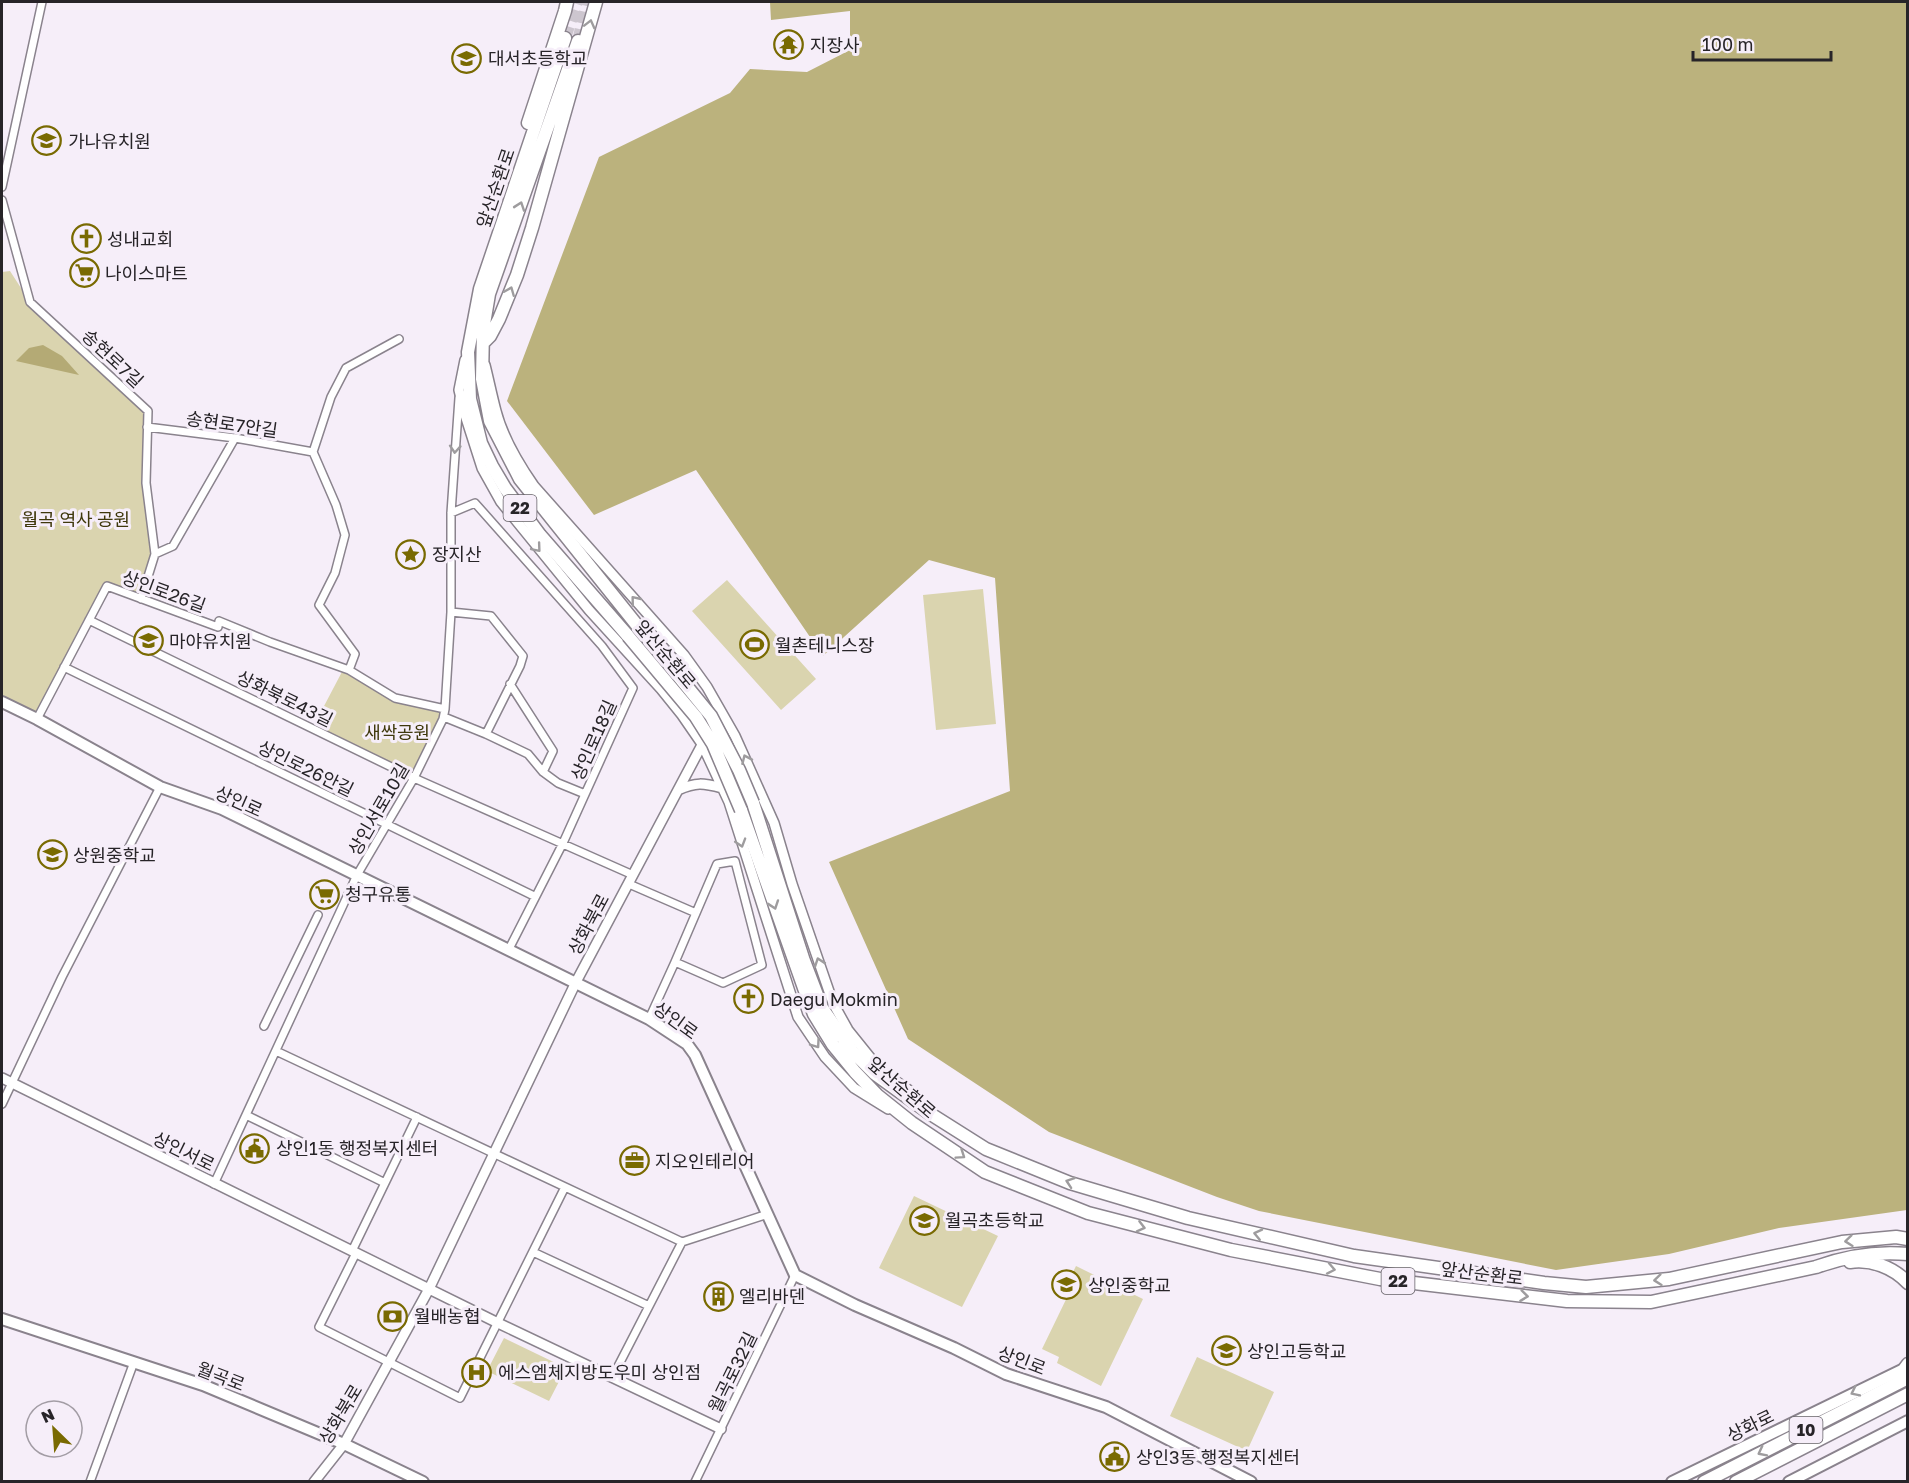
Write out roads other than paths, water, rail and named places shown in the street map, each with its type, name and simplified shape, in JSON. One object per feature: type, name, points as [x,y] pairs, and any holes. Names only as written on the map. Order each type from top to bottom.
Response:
[{"type":"highway","points":[[472,332],[468,320],[470,304],[567,2]]},
{"type":"highway","points":[[483,343],[490,336],[499,319],[517,275],[596,2]]},
{"type":"highway","name":"앞산순환로","points":[[565,38],[480,289],[468,352],[470,399],[481,443],[492,466],[540,535],[696,717],[713,744],[747,807],[822,1008],[852,1051],[867,1067],[923,1110],[986,1149],[1070,1183],[1188,1218],[1354,1256],[1586,1287],[1669,1279],[1842,1242],[1896,1237],[1908,1239]]},
{"type":"highway","name":"앞산순환로","points":[[578,41],[489,294],[483,343],[482,379],[490,421],[520,479],[711,716],[739,770],[747,807],[790,951],[814,1014],[833,1045],[877,1095],[912,1123],[985,1172],[1088,1213],[1232,1250],[1380,1279],[1568,1301],[1651,1302],[1816,1267],[1840,1258],[1863,1254],[1908,1254]]},
{"type":"highway","points":[[1816,1267],[1857,1261],[1884,1266],[1900,1275],[1908,1283]]},
{"type":"highway","name":"10","points":[[1704,1482],[1907,1369]]},
{"type":"highway","name":"10","points":[[1736,1482],[1908,1394]]},
{"type":"main road","name":"상인로","points":[[2,702],[160,787],[222,809],[576,981],[649,1019],[687,1044],[695,1055],[795,1275],[1006,1374],[1106,1407],[1251,1482]]},
{"type":"main road","name":"월곡로","points":[[2,1319],[202,1385],[344,1444],[423,1482]]},
{"type":"main road","name":"상화로","points":[[1672,1482],[1907,1369]]},
{"type":"main road","name":"10","points":[[1789,1482],[1908,1421]]},
{"type":"street","points":[[2,187],[42,2]]},
{"type":"street","name":"송현로7길","points":[[2,200],[30,302],[148,411],[146,483],[155,554],[141,598]]},
{"type":"street","points":[[350,670],[355,654],[319,605],[335,573],[345,535],[336,505],[313,452],[331,397],[346,368],[399,339]]},
{"type":"street","points":[[468,352],[459,390],[482,468],[501,502],[589,610],[668,698],[702,744],[724,792],[798,1017],[825,1057],[854,1088],[912,1123]]},
{"type":"street","points":[[483,357],[496,411],[520,466],[534,486],[690,662],[735,736],[774,823],[792,884],[833,1003],[848,1030],[881,1071],[910,1091],[923,1110]]},
{"type":"street","name":"상인서로10길","points":[[214,1184],[357,875],[414,778],[445,713],[451,612],[451,513],[459,390]]},
{"type":"street","name":"송현로7안길","points":[[147,427],[235,438],[313,452]]},
{"type":"street","points":[[155,554],[173,546],[235,438]]},
{"type":"street","name":"상인로18길","points":[[451,513],[475,503],[616,662],[633,688],[563,843],[509,949]]},
{"type":"street","name":"상인로26길","points":[[37,719],[107,586],[218,627],[219,621],[270,642],[350,670],[395,698],[445,713],[528,754],[543,772],[558,783],[585,794]]},
{"type":"street","points":[[451,612],[490,616],[523,656],[486,734]]},
{"type":"street","name":"상화북로43길","points":[[89,620],[414,778],[563,843],[696,913]]},
{"type":"street","name":"상인로26안길","points":[[64,667],[534,896]]},
{"type":"street","points":[[510,684],[553,751],[543,772]]},
{"type":"street","name":"상화북로","points":[[314,1482],[344,1444],[429,1289],[576,981],[702,744],[721,714]]},
{"type":"street","points":[[678,790],[693,783],[705,784],[724,792],[740,786],[752,787],[759,791]]},
{"type":"street","points":[[2,1104],[62,977],[160,787]]},
{"type":"street","points":[[649,1019],[717,864],[735,861],[762,965],[723,983],[675,962]]},
{"type":"street","points":[[264,1026],[318,915]]},
{"type":"street","points":[[276,1051],[682,1242],[768,1214]]},
{"type":"street","name":"상인서로","points":[[2,1078],[498,1323],[721,1429]]},
{"type":"street","points":[[246,1115],[385,1183]]},
{"type":"street","points":[[417,1117],[319,1327],[460,1398],[565,1187]]},
{"type":"street","points":[[612,1378],[682,1242]]},
{"type":"street","points":[[533,1252],[649,1306]]},
{"type":"street","name":"월곡로32길","points":[[695,1482],[795,1275]]},
{"type":"street","points":[[90,1482],[134,1362]]},
{"type":"tunnel","points":[[565,38],[577,2]]},
{"type":"tunnel","points":[[578,41],[587,2]]},
{"type":"place","name":"지장사","points":[[789,45]]},
{"type":"place","name":"대서초등학교","points":[[467,58]]},
{"type":"place","name":"가나유치원","points":[[47,141]]},
{"type":"place","name":"성내교회","points":[[86,239]]},
{"type":"place","name":"나이스마트","points":[[84,273]]},
{"type":"place","name":"장지산","points":[[411,554]]},
{"type":"place","name":"마야유치원","points":[[148,641]]},
{"type":"place","name":"월촌테니스장","points":[[754,645]]},
{"type":"place","name":"상원중학교","points":[[52,855]]},
{"type":"place","name":"청구유통","points":[[324,894]]},
{"type":"place","name":"Daegu Mokmin","points":[[749,999]]},
{"type":"place","name":"상인1동 행정복지센터","points":[[255,1148]]},
{"type":"place","name":"지오인테리어","points":[[634,1161]]},
{"type":"place","name":"월곡초등학교","points":[[924,1220]]},
{"type":"place","name":"상인중학교","points":[[1067,1285]]},
{"type":"place","name":"엘리바덴","points":[[718,1296]]},
{"type":"place","name":"월배농협","points":[[393,1316]]},
{"type":"place","name":"상인고등학교","points":[[1226,1351]]},
{"type":"place","name":"에스엠체지방도우미 상인점","points":[[477,1372]]},
{"type":"place","name":"상인3동 행정복지센터","points":[[1115,1457]]},
{"type":"park label","name":"월곡 역사 공원","points":[[76,519]]},
{"type":"park label","name":"새싹공원","points":[[397,732]]}]
